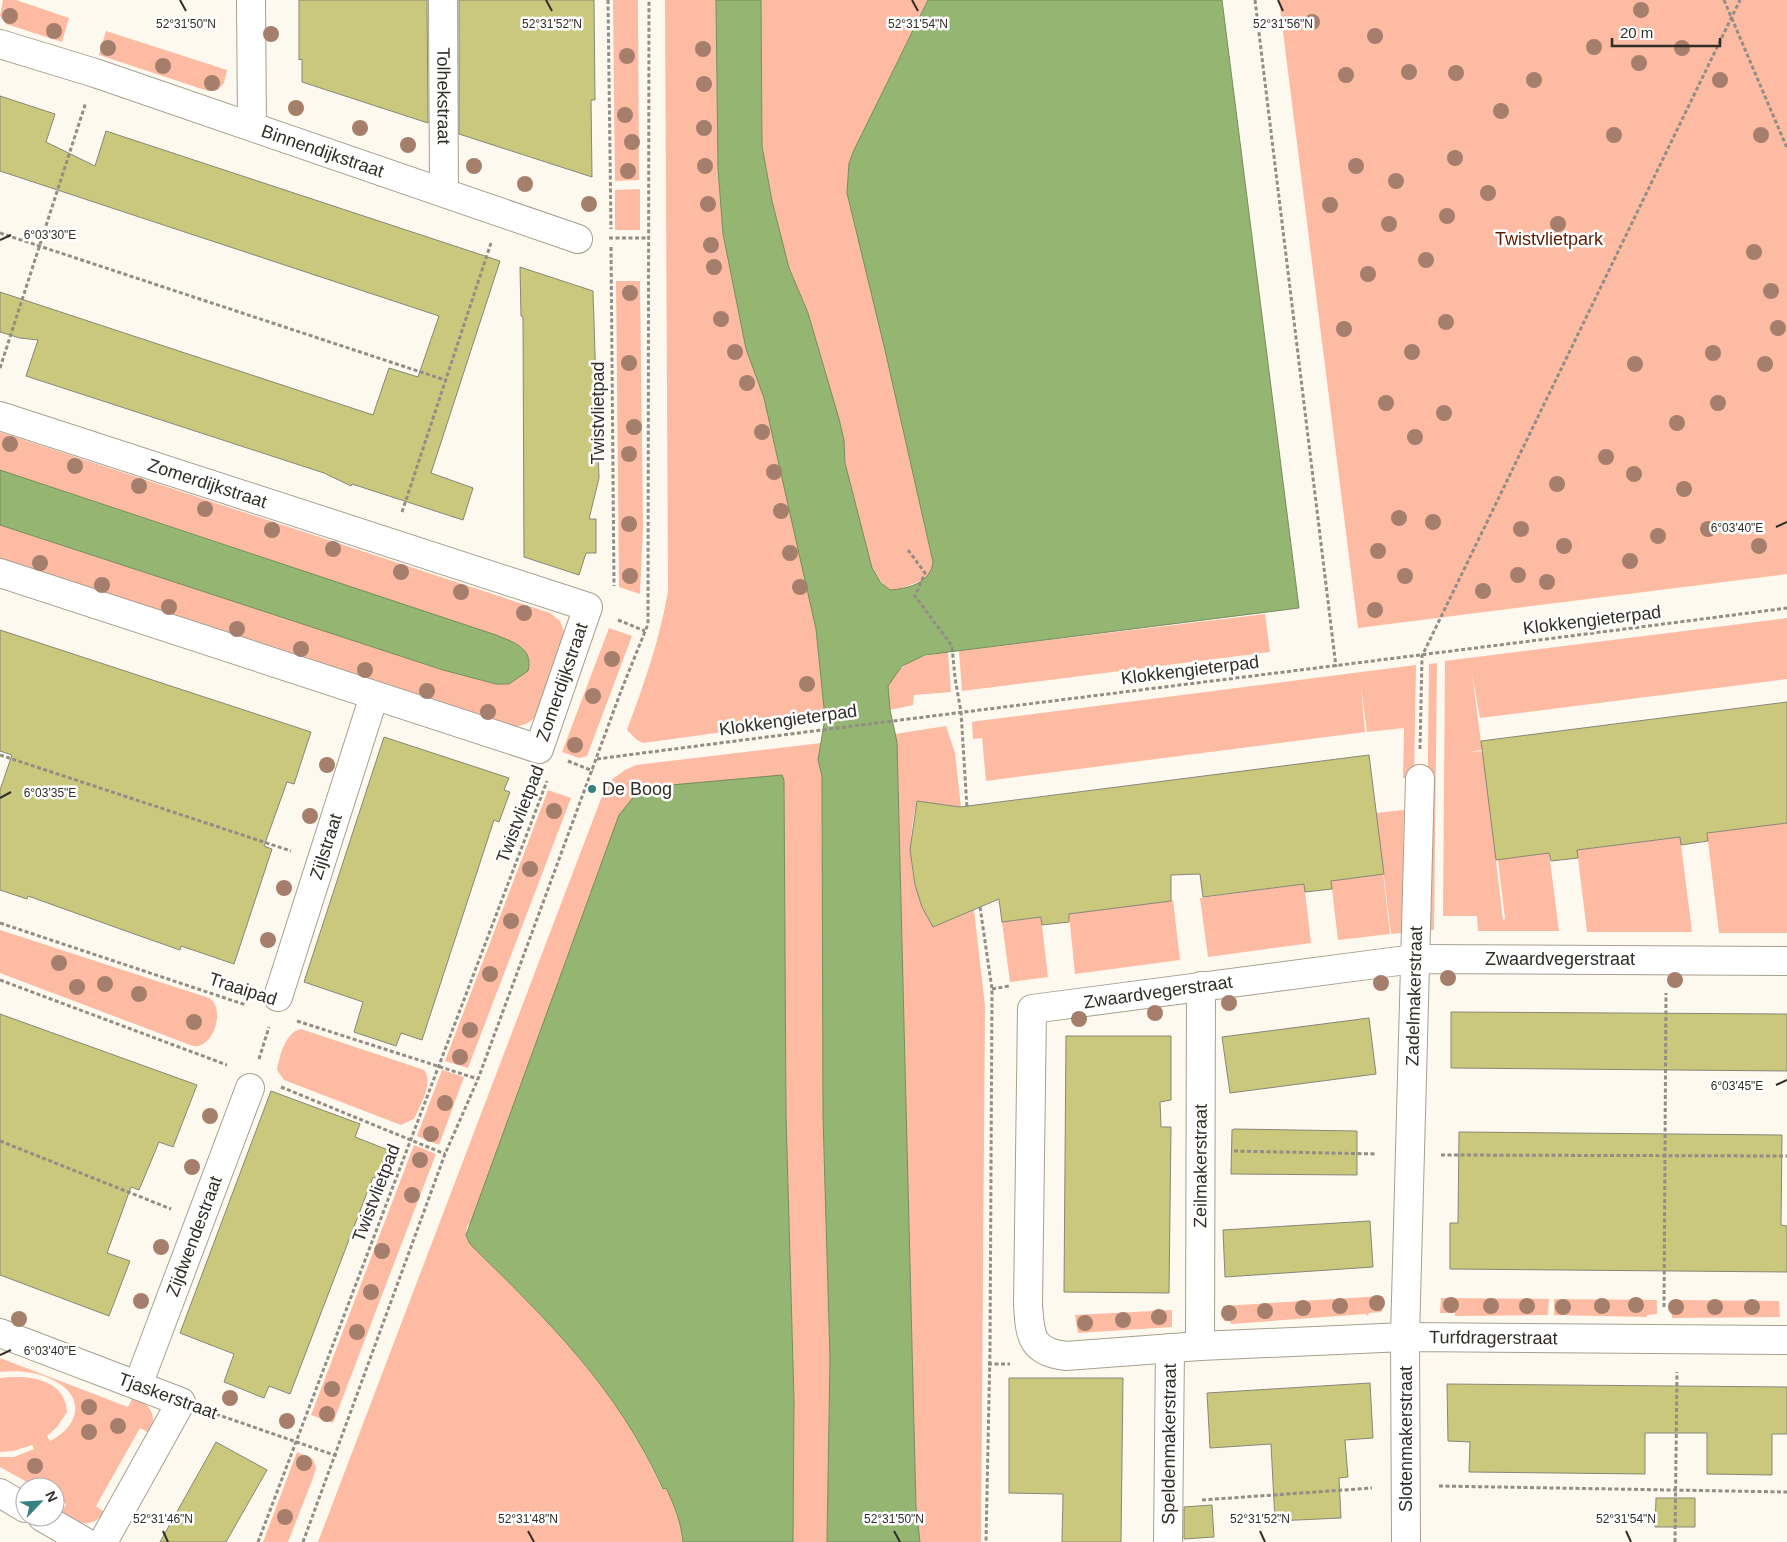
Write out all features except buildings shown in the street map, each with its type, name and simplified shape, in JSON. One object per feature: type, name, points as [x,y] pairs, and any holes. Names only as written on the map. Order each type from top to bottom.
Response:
[{"type":"street","points":[[251,0],[252,126]]},
{"type":"street","name":"Tolhekstraat","points":[[443,0],[444,191]]},
{"type":"street","name":"Binnendijkstraat","points":[[0,44],[95,73],[578,238]]},
{"type":"street","name":"Zomerdijkstraat","points":[[0,416],[588,607],[539,749],[0,573]]},
{"type":"street","name":"Zijlstraat","points":[[275,1005],[374,696]]},
{"type":"street","name":"Zadelmakerstraat","points":[[1405,1337],[1420,779]]},
{"type":"street","name":"Zwaardvegerstraat","points":[[1200,1346],[1066,1356],[1050,1354],[1037,1346],[1029,1330],[1032,1009],[1414,959],[1787,961]]},
{"type":"street","name":"Zeilmakerstraat","points":[[1200,1346],[1201,986]]},
{"type":"street","name":"Zijdwendestraat","points":[[138,1386],[252,1082]]},
{"type":"street","name":"Tjaskerstraat","points":[[0,1333],[181,1402]]},
{"type":"street","name":"Turfdragerstraat","points":[[1200,1346],[1405,1337],[1787,1340]]},
{"type":"street","name":"Slotenmakerstraat","points":[[1405,1337],[1406,1542]]},
{"type":"street","name":"Speldenmakerstraat","points":[[1168,1542],[1170,1348]]},
{"type":"street","points":[[103,1542],[181,1402]]},
{"type":"street","points":[[0,1493],[15,1502]]},
{"type":"street","points":[[59,1527],[85,1542]]},
{"type":"path","name":"Twistvlietpad","points":[[608,0],[614,595]]},
{"type":"path","points":[[303,1542],[337,1456],[446,1154],[478,1079],[648,624],[649,0]]},
{"type":"path","points":[[1254,0],[1336,667]]},
{"type":"path","points":[[1724,0],[1787,148]]},
{"type":"path","points":[[1420,779],[1422,656],[1740,0]]},
{"type":"path","points":[[0,368],[95,73]]},
{"type":"path","points":[[391,544],[501,211]]},
{"type":"path","points":[[0,233],[445,380]]},
{"type":"path","points":[[578,238],[649,238]]},
{"type":"path","points":[[908,550],[925,572],[915,596],[952,646],[961,712],[967,808]]},
{"type":"path","name":"Klokkengieterpad","points":[[597,758],[904,718],[1336,667],[1787,608]]},
{"type":"path","points":[[0,754],[321,861]]},
{"type":"path","name":"Twistvlietpad","points":[[258,1542],[550,774]]},
{"type":"path","points":[[980,907],[992,989],[990,1350],[986,1542]]},
{"type":"path","name":"Traaipad","points":[[0,923],[275,1005],[478,1079]]},
{"type":"path","points":[[1666,960],[1664,1155],[1676,1491],[1675,1542]]},
{"type":"path","points":[[0,980],[252,1082],[446,1154]]},
{"type":"path","points":[[992,989],[1013,986]]},
{"type":"path","points":[[252,1082],[275,1005]]},
{"type":"path","points":[[0,1141],[200,1220]]},
{"type":"path","points":[[1200,1150],[1410,1155],[1787,1156]]},
{"type":"path","name":"Tjaskerstraat","points":[[181,1402],[337,1456]]},
{"type":"path","points":[[1168,1502],[1406,1486],[1787,1492]]},
{"type":"green space","points":[[3,0],[16,0],[69,18],[62,42],[6,24],[0,16]]},
{"type":"green space","points":[[613,0],[638,0],[639,180],[615,181]]},
{"type":"green space","points":[[665,0],[716,0],[718,168],[723,234],[746,349],[764,398],[799,548],[816,629],[825,718],[643,743],[627,730],[656,644],[668,591]]},
{"type":"green space","points":[[761,0],[928,0],[854,150],[849,163],[847,193],[933,562],[931,572],[925,579],[898,590],[889,590],[885,587],[872,568],[845,463],[844,440],[839,419],[808,313],[789,268],[772,201],[762,146]]},
{"type":"green space","name":"Twistvlietpark","points":[[1279,0],[1787,0],[1787,574],[1358,628]]},
{"type":"green space","points":[[106,31],[227,70],[224,83],[218,90],[208,91],[99,55]]},
{"type":"green space","points":[[640,189],[640,230],[615,230],[615,190]]},
{"type":"green space","points":[[616,281],[640,281],[643,528],[640,594],[619,587]]},
{"type":"green space","points":[[0,432],[550,613],[560,621],[565,634],[548,690],[539,711],[531,721],[525,724],[506,726],[0,559],[0,525],[443,670],[496,684],[509,684],[529,660],[523,648],[496,635],[0,470]]},
{"type":"green space","points":[[1265,614],[1270,652],[962,691],[959,651]]},
{"type":"green space","points":[[1787,618],[1787,679],[1480,718],[1472,673],[1482,750],[1469,752],[1483,751],[1503,920],[1505,919],[1498,860],[1549,853],[1559,931],[1478,931],[1477,916],[1443,916],[1445,661]]},
{"type":"green space","points":[[609,628],[632,636],[587,756],[579,758],[562,752]]},
{"type":"green space","points":[[948,652],[951,692],[914,695],[913,705],[890,710],[888,686],[899,670],[921,657]]},
{"type":"green space","points":[[1437,663],[1434,930],[1426,930],[1429,664]]},
{"type":"green space","points":[[1416,665],[1414,779],[1403,778],[1404,728],[1367,732],[1361,687],[1365,732],[986,781],[982,738],[973,739],[972,722]]},
{"type":"green space","points":[[946,726],[955,753],[961,807],[917,801],[911,833],[911,849],[914,881],[925,912],[933,927],[974,910],[985,1006],[981,1542],[920,1542],[916,1507],[897,742],[895,734]]},
{"type":"green space","points":[[821,743],[818,760],[822,776],[823,1116],[830,1359],[827,1542],[793,1542],[794,1400],[786,1115],[784,780],[467,1227],[466,1235],[470,1244],[527,1301],[578,1357],[624,1418],[644,1452],[662,1489],[666,1488],[677,1515],[683,1542],[318,1542],[607,783],[625,770],[636,765]]},
{"type":"green space","points":[[548,790],[571,798],[468,1068],[445,1061]]},
{"type":"green space","points":[[1404,810],[1402,930],[1401,933],[1391,934],[1376,813]]},
{"type":"green space","points":[[1787,823],[1787,933],[1719,933],[1707,833]]},
{"type":"green space","points":[[1680,837],[1692,932],[1587,932],[1577,850]]},
{"type":"green space","points":[[1383,874],[1390,934],[1338,940],[1331,881]]},
{"type":"green space","points":[[1304,884],[1311,943],[1208,957],[1200,898]]},
{"type":"green space","points":[[1173,900],[1180,960],[1075,974],[1069,914]]},
{"type":"green space","points":[[1041,917],[1048,977],[1010,982],[1002,922]]},
{"type":"green space","points":[[0,930],[209,998],[217,1010],[217,1018],[212,1035],[207,1041],[193,1046],[0,973]]},
{"type":"green space","points":[[301,1029],[424,1070],[427,1075],[427,1087],[414,1119],[401,1125],[284,1080],[277,1070],[279,1058],[287,1039],[291,1034]]},
{"type":"green space","points":[[442,1070],[464,1077],[439,1145],[417,1136]]},
{"type":"green space","points":[[414,1145],[436,1154],[333,1423],[311,1415]]},
{"type":"green space","points":[[1383,1296],[1382,1312],[1369,1313],[1368,1316],[1366,1314],[1231,1324],[1230,1321],[1224,1321],[1223,1306]]},
{"type":"green space","points":[[1441,1298],[1549,1299],[1548,1315],[1455,1316],[1455,1313],[1440,1313]]},
{"type":"green space","points":[[1554,1299],[1657,1300],[1657,1314],[1647,1315],[1647,1317],[1554,1315]]},
{"type":"green space","points":[[1671,1300],[1779,1301],[1780,1317],[1672,1318]]},
{"type":"green space","points":[[1172,1310],[1172,1327],[1078,1333],[1075,1315]]},
{"type":"green space","points":[[0,1358],[128,1407],[133,1397],[144,1403],[151,1410],[153,1420],[149,1433],[140,1428],[96,1506],[104,1512],[99,1518],[89,1523],[84,1523],[65,1516],[65,1477],[18,1477],[0,1467],[0,1457],[14,1457],[34,1449],[32,1445],[13,1451],[0,1452],[0,1378],[33,1378],[43,1381],[59,1392],[65,1401],[67,1412],[57,1427],[47,1436],[50,1441],[68,1427],[75,1411],[71,1394],[53,1380],[34,1373],[0,1372]]},
{"type":"green space","points":[[297,1452],[313,1459],[316,1468],[313,1478],[288,1542],[263,1542]]},
{"type":"shaded area","points":[[716,0],[761,0],[762,146],[772,201],[789,268],[808,313],[839,419],[844,440],[845,463],[872,568],[881,583],[890,590],[917,584],[928,575],[933,562],[847,193],[849,163],[854,150],[928,0],[1222,0],[1299,608],[925,655],[902,666],[888,686],[890,710],[897,742],[916,1507],[920,1542],[827,1542],[830,1359],[823,1116],[822,776],[818,760],[825,718],[816,629],[764,398],[746,349],[723,234],[718,168]]},
{"type":"shaded area","points":[[0,470],[496,635],[515,643],[525,651],[529,663],[528,671],[509,684],[496,684],[443,670],[0,525]]},
{"type":"shaded area","points":[[782,775],[784,780],[786,1115],[794,1400],[793,1542],[683,1542],[677,1515],[666,1488],[663,1489],[624,1418],[578,1357],[527,1301],[470,1244],[466,1235],[619,815],[636,794],[660,786]]},
{"type":"place","name":"De Boog","points":[[592,789]]}]
